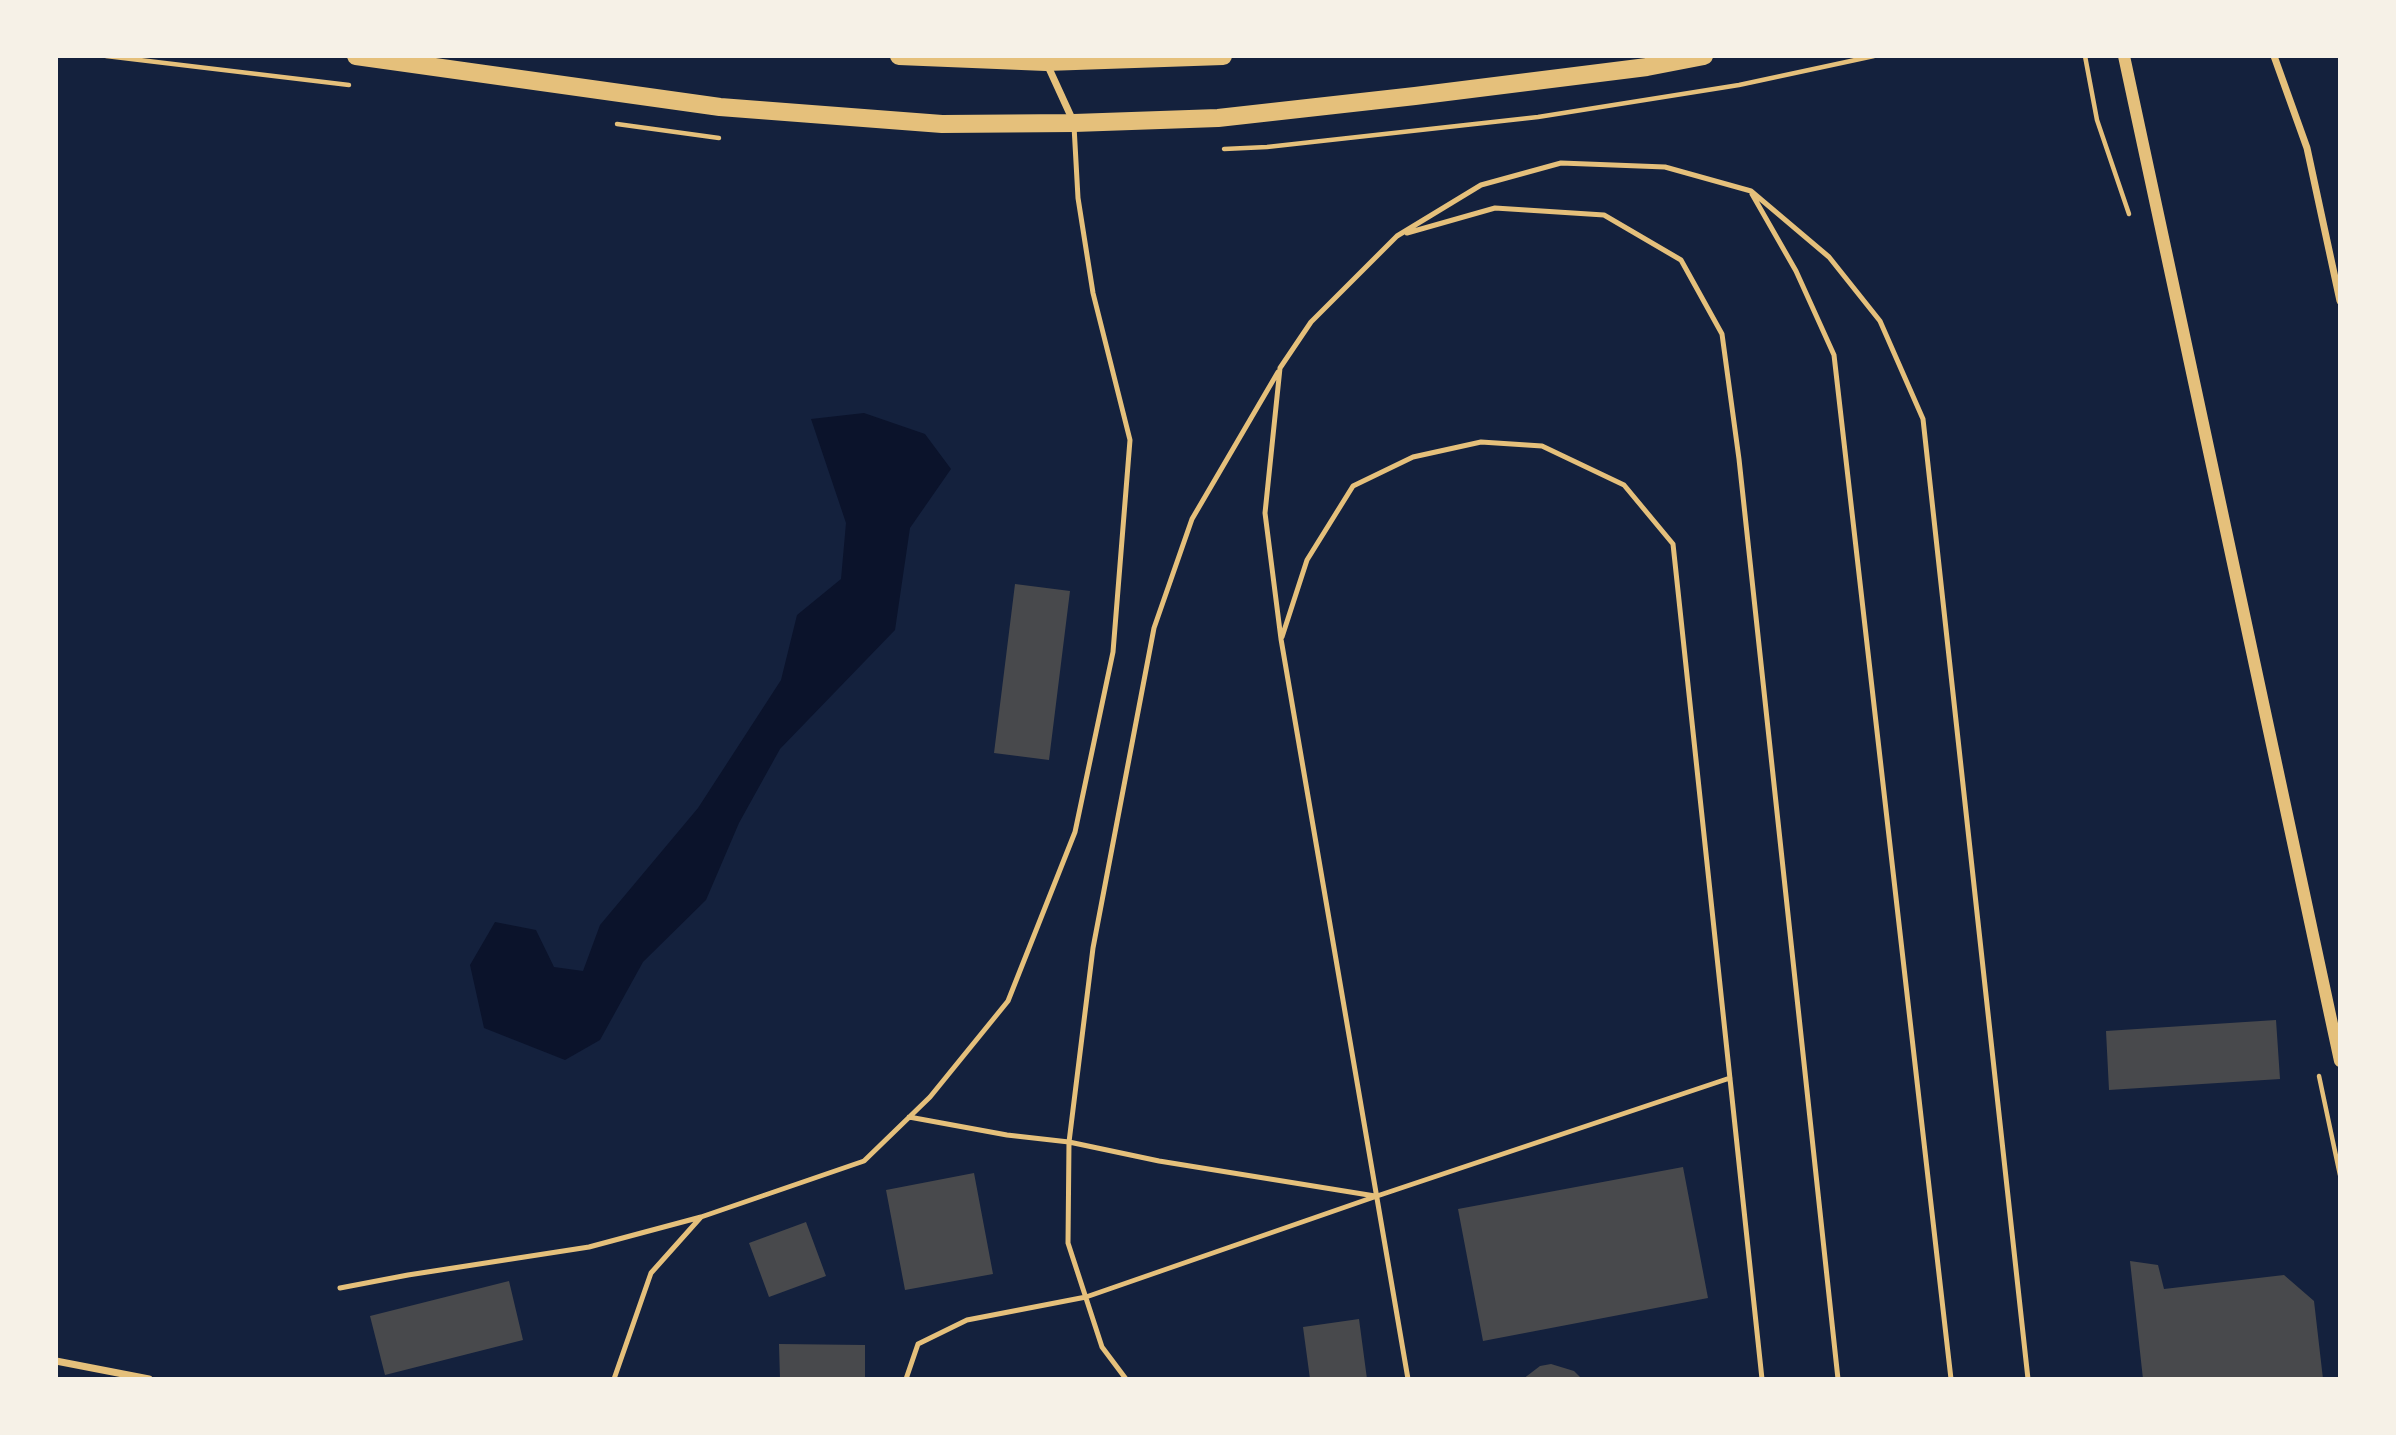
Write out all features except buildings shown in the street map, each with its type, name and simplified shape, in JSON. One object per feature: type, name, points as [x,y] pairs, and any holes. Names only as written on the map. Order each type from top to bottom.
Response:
[{"type":"main road","points":[[356,56],[720,107],[942,124],[1218,118],[1619,70],[1704,56]]},
{"type":"main road","points":[[898,56],[1046,59],[1223,56]]},
{"type":"street","points":[[2124,56],[2340,1061]]},
{"type":"street","points":[[2274,56],[2307,148],[2340,301]]},
{"type":"street","points":[[1046,59],[1074,123]]},
{"type":"street","points":[[56,1361],[149,1379]]},
{"type":"lane","points":[[340,1288],[589,1247],[701,1217],[864,1161],[930,1097],[1008,1001],[1075,832],[1113,652],[1130,440],[1093,293],[1078,198],[1074,123]]},
{"type":"lane","points":[[1126,1379],[1102,1347],[1068,1243],[1069,1142],[1093,948],[1154,628],[1192,519],[1280,368],[1311,322],[1397,236],[1481,185],[1561,163],[1665,166],[1751,191],[1829,257],[1880,321],[1923,419],[2028,1379]]},
{"type":"lane","points":[[1751,191],[1796,271],[1835,355],[1951,1379]]},
{"type":"lane","points":[[1397,236],[1495,208],[1604,215],[1681,260],[1722,334],[1739,458],[1838,1379]]},
{"type":"lane","points":[[1280,368],[1265,513],[1281,639],[1408,1379]]},
{"type":"lane","points":[[1281,639],[1307,560],[1353,486],[1413,457],[1481,442],[1542,446],[1624,485],[1673,544],[1762,1379]]},
{"type":"lane","points":[[906,1379],[918,1344],[967,1320],[1086,1297],[1730,1078]]},
{"type":"lane","points":[[909,1117],[1377,1196]]},
{"type":"lane","points":[[614,1379],[651,1273],[701,1217]]},
{"type":"water","points":[[864,413],[925,434],[951,469],[910,528],[895,630],[780,749],[739,823],[706,900],[643,962],[600,1040],[565,1060],[484,1028],[470,965],[495,922],[536,930],[554,967],[583,971],[600,925],[698,808],[781,680],[797,615],[841,579],[846,523],[811,419]]}]
